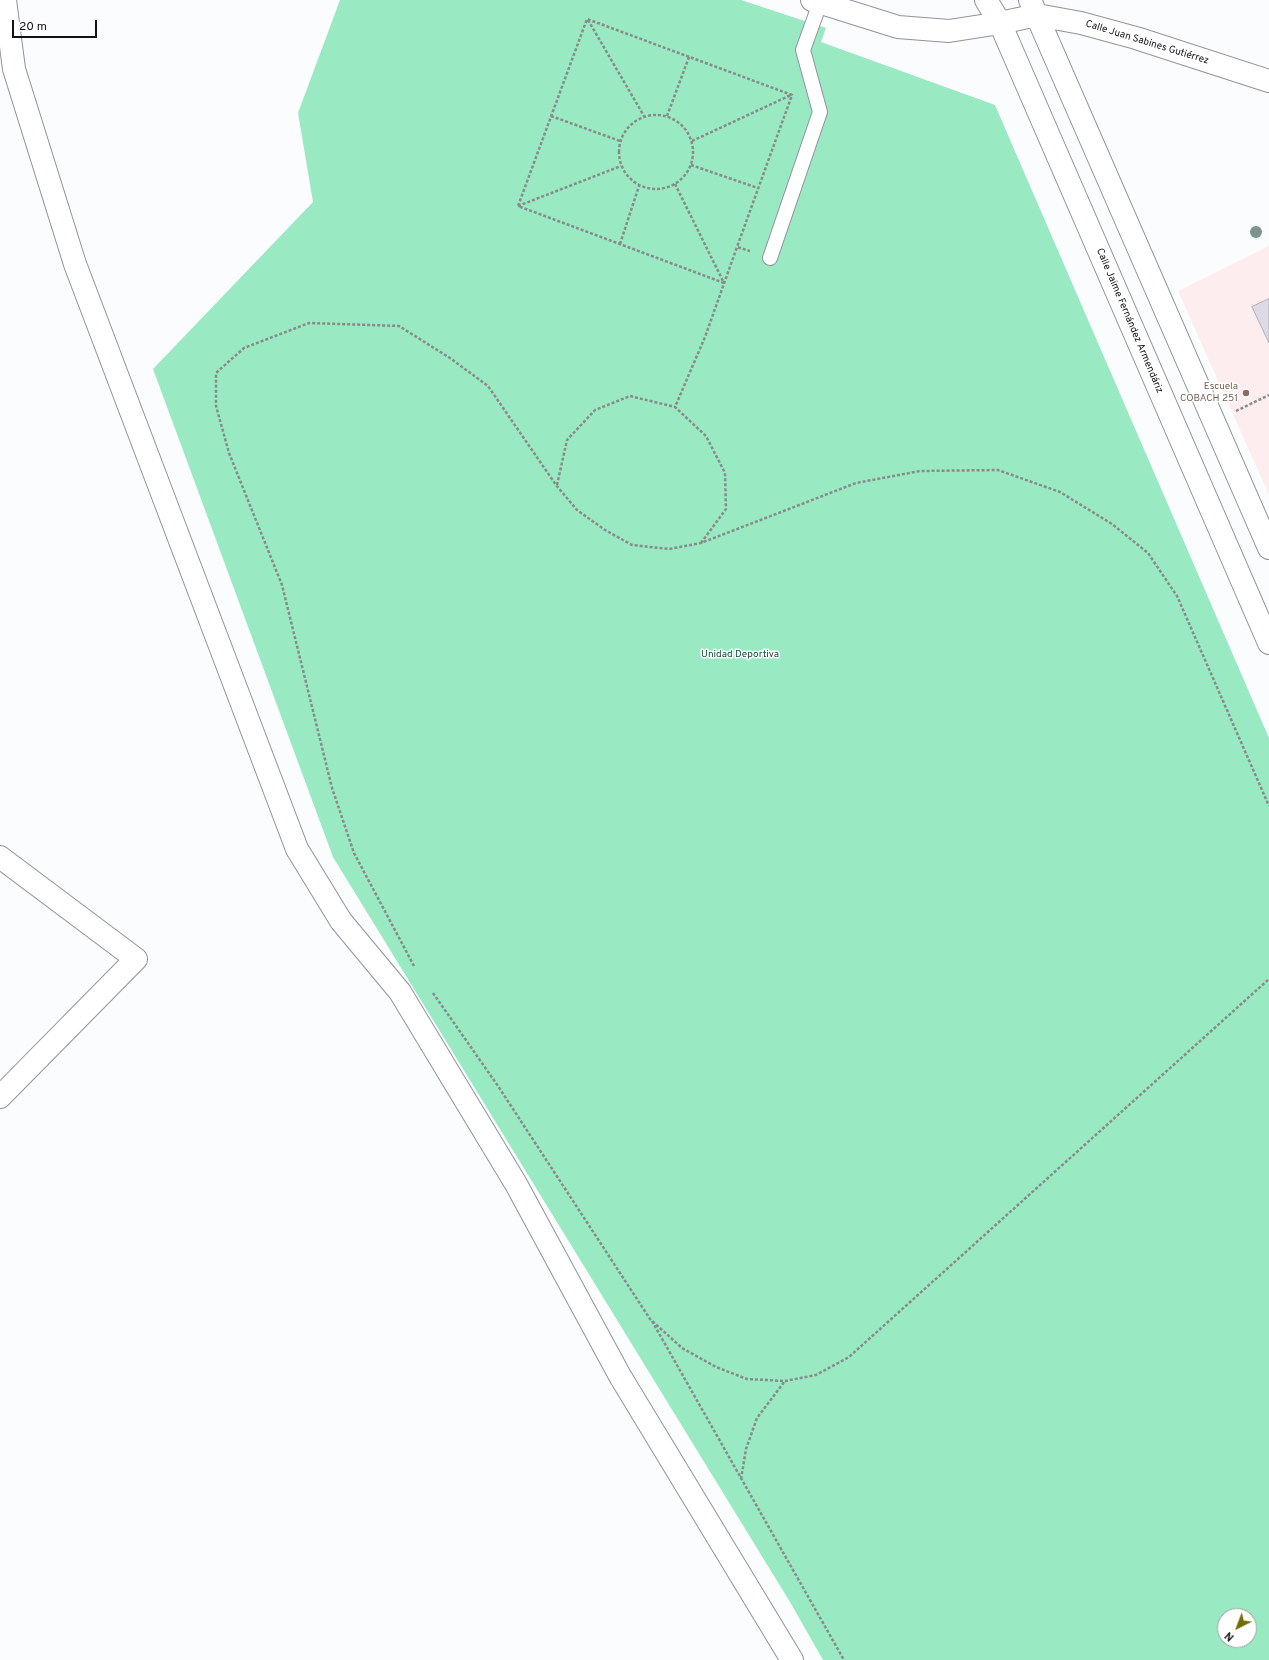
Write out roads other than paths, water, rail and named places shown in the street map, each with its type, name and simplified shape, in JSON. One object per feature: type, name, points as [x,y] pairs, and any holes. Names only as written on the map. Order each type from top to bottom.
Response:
[{"type":"street","points":[[5,0],[14,69],[75,264],[297,849],[341,921],[400,992],[516,1184],[620,1376],[792,1660]]},
{"type":"street","name":"Calle Jaime Fernández Armendáriz","points":[[986,0],[1000,23],[1269,643]]},
{"type":"street","name":"Calle Juan Sabines Gutiérrez","points":[[816,1],[898,28],[949,31],[1000,23],[1034,7],[1269,81]]},
{"type":"street","points":[[1034,7],[1269,548]]},
{"type":"street","points":[[0,857],[136,959],[0,1097]]},
{"type":"lane","points":[[770,258],[820,112],[803,50],[816,1]]},
{"type":"place","name":"Escuela COBACH 251","points":[[1246,393]]},
{"type":"park label","name":"Unidad Deportiva","points":[[740,655]]}]
